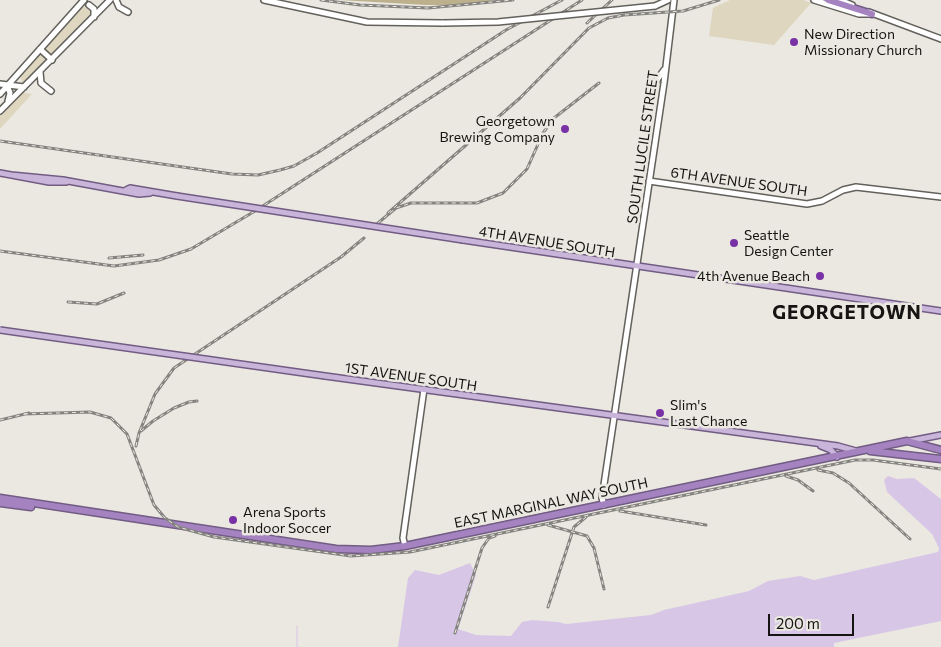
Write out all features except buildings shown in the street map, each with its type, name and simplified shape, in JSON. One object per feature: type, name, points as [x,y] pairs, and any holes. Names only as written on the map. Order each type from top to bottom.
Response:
[{"type":"highway","points":[[828,0],[872,14]]},
{"type":"highway","points":[[907,441],[941,450]]},
{"type":"highway","name":"EAST MARGINAL WAY SOUTH","points":[[0,498],[336,549],[371,550],[405,546],[907,441]]},
{"type":"highway","points":[[867,450],[941,459]]},
{"type":"highway","name":"EAST MARGINAL WAY SOUTH","points":[[0,503],[148,524],[164,523]]},
{"type":"main road","name":"4TH AVENUE SOUTH","points":[[0,173],[23,178],[66,182]]},
{"type":"main road","name":"4TH AVENUE SOUTH","points":[[11,175],[40,177],[143,194],[177,196],[941,311]]},
{"type":"main road","points":[[23,178],[40,177]]},
{"type":"main road","name":"1ST AVENUE SOUTH","points":[[0,330],[614,417],[838,446],[859,452]]},
{"type":"main road","name":"EAST MARGINAL WAY SOUTH","points":[[907,441],[941,435]]},
{"type":"main road","name":"1ST AVENUE SOUTH","points":[[819,444],[831,450],[837,457]]},
{"type":"street","points":[[0,94],[84,0]]},
{"type":"street","points":[[101,0],[103,8]]},
{"type":"street","points":[[0,111],[110,0]]},
{"type":"street","points":[[116,0],[119,7],[128,12]]},
{"type":"street","points":[[264,0],[366,22],[443,23],[498,22],[655,6],[668,0]]},
{"type":"street","name":"SOUTH LUCILE STREET","points":[[604,505],[602,498],[667,61],[674,0]]},
{"type":"street","points":[[814,0],[859,14],[872,14]]},
{"type":"street","points":[[840,0],[872,14],[935,36],[941,40]]},
{"type":"street","points":[[89,5],[95,12],[94,18]]},
{"type":"street","points":[[40,49],[52,60]]},
{"type":"street","points":[[654,84],[667,61]]},
{"type":"street","points":[[41,71],[41,83],[51,91]]},
{"type":"street","points":[[19,73],[20,81],[24,87]]},
{"type":"street","points":[[0,84],[24,87]]},
{"type":"street","points":[[7,85],[10,93],[8,102]]},
{"type":"street","name":"6TH AVENUE SOUTH","points":[[649,181],[807,204],[822,201],[849,188],[862,186],[941,197]]},
{"type":"street","points":[[405,546],[403,538],[424,389]]},
{"type":"shaded area","points":[[340,0],[496,0],[462,5],[426,5]]},
{"type":"shaded area","points":[[730,0],[803,0],[811,3],[774,45],[709,36],[713,8]]},
{"type":"shaded area","points":[[82,7],[90,8],[93,16],[51,56],[44,48]]},
{"type":"shaded area","points":[[40,53],[48,60],[24,84],[22,83],[20,74]]},
{"type":"shaded area","points":[[21,92],[32,94],[0,129],[0,114]]},
{"type":"shaded area","points":[[888,476],[897,479],[914,478],[941,499],[941,621],[834,643],[834,647],[398,647],[408,578],[415,570],[439,575],[470,563],[476,575],[458,629],[476,635],[511,636],[522,622],[532,620],[566,624],[651,615],[664,610],[749,591],[768,581],[800,576],[814,580],[938,552],[939,548],[932,534],[887,492],[884,480]]},
{"type":"waterway","points":[[297,626],[297,647]]},
{"type":"railway","points":[[321,0],[360,5],[428,8],[513,0]]},
{"type":"railway","points":[[0,141],[232,174],[258,175],[280,170],[294,166],[317,153],[506,30],[562,0]]},
{"type":"railway","points":[[0,251],[114,266],[159,260],[191,249],[255,211],[582,0]]},
{"type":"railway","points":[[587,23],[612,0]]},
{"type":"railway","points":[[388,213],[520,98],[589,28],[608,18],[624,15],[683,11],[719,0]]},
{"type":"railway","points":[[378,223],[396,208],[411,203],[477,203],[503,193],[527,169],[543,133],[554,118],[599,83]]},
{"type":"railway","points":[[136,446],[139,433],[155,394],[174,368],[341,257],[364,238]]},
{"type":"railway","points":[[109,258],[143,255]]},
{"type":"railway","points":[[68,302],[97,304],[124,293]]},
{"type":"railway","points":[[141,431],[174,408],[197,401]]},
{"type":"railway","points":[[24,414],[90,412],[111,418],[127,434],[154,505],[165,518],[178,527],[214,537],[351,556],[410,552],[855,460],[873,460],[941,469]]},
{"type":"railway","points":[[0,420],[29,413]]},
{"type":"railway","points":[[818,470],[833,473],[849,483],[910,539]]},
{"type":"railway","points":[[786,476],[798,480],[813,491]]},
{"type":"railway","points":[[620,511],[706,525]]},
{"type":"railway","points":[[548,607],[574,527],[586,517]]},
{"type":"railway","points":[[548,525],[587,536],[594,548],[604,589]]},
{"type":"railway","points":[[455,633],[482,548],[489,538],[495,536]]},
{"type":"place","name":"New Direction Missionary Church","points":[[794,42]]},
{"type":"place","name":"Georgetown Brewing Company","points":[[565,129]]},
{"type":"place","name":"Seattle Design Center","points":[[734,243]]},
{"type":"place","name":"4th Avenue Beach","points":[[820,276]]},
{"type":"place","name":"Slim's Last Chance","points":[[660,413]]},
{"type":"place","name":"Arena Sports Indoor Soccer","points":[[233,520]]},
{"type":"district","name":"GEORGETOWN","points":[[847,313]]}]
